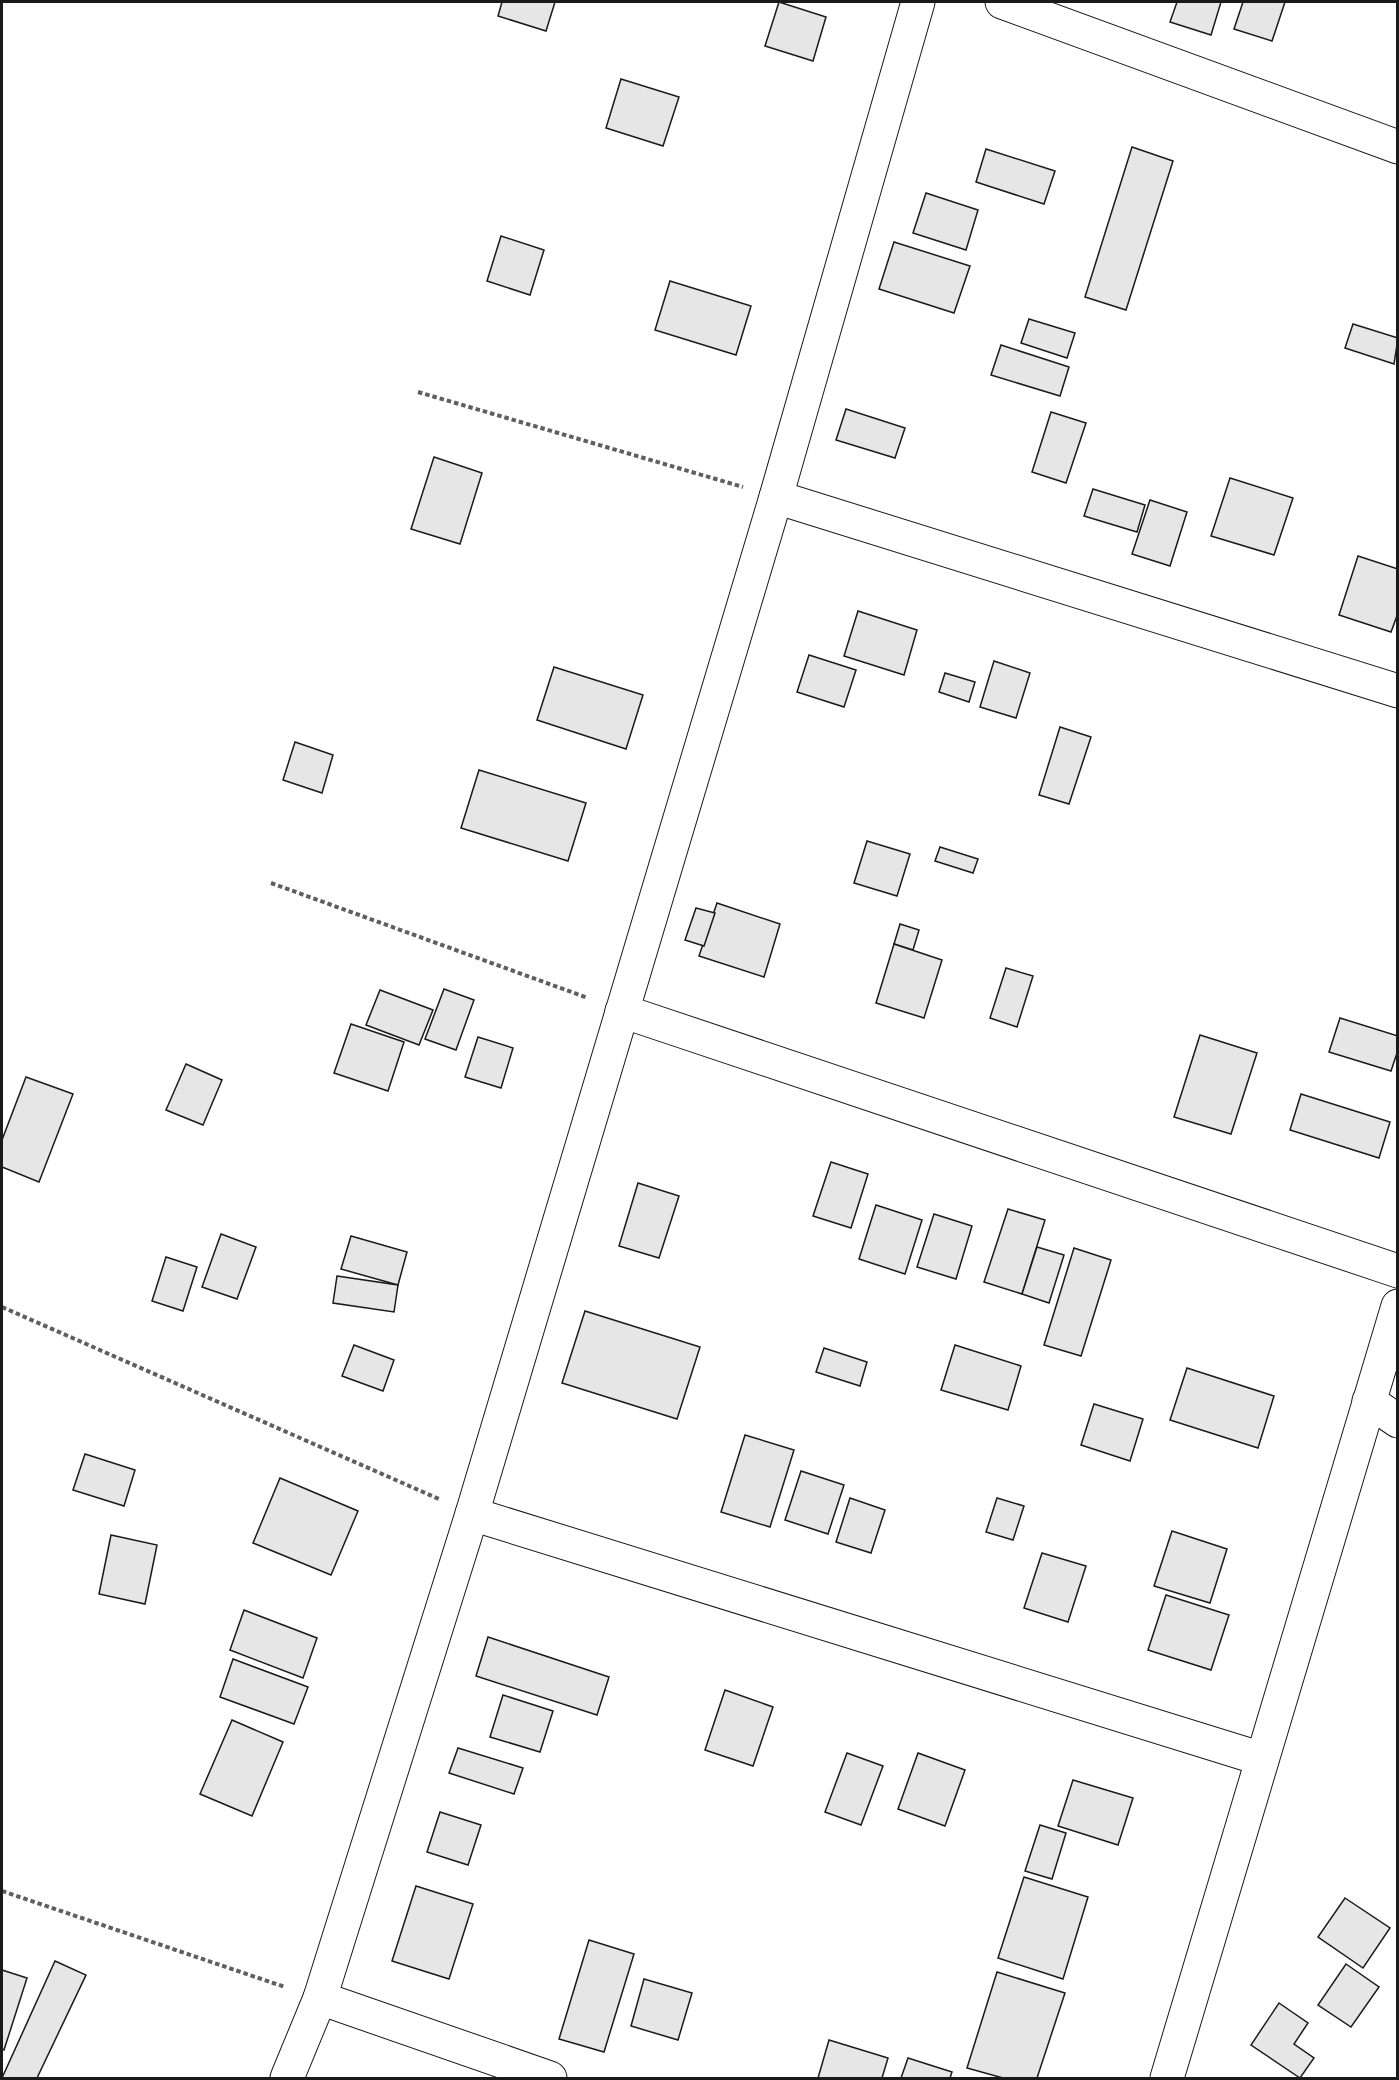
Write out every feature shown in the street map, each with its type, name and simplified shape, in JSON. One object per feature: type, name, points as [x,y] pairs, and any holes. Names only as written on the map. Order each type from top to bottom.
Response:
[{"type":"street","points":[[287,2079],[320,1998],[472,1514],[776,497],[918,2]]},
{"type":"street","points":[[1002,2],[1398,147]]},
{"type":"street","points":[[776,497],[1398,691]]},
{"type":"street","points":[[622,1011],[1398,1270]]},
{"type":"street","points":[[1167,2079],[1398,1306]]},
{"type":"street","points":[[1369,1401],[1398,1420]]},
{"type":"street","points":[[472,1514],[1262,1759]]},
{"type":"street","points":[[320,1998],[550,2079]]},
{"type":"path","points":[[418,392],[776,497]]},
{"type":"path","points":[[271,883],[622,1011]]},
{"type":"path","points":[[2,1307],[472,1514]]},
{"type":"path","points":[[2,1891],[320,1998]]},
{"type":"building","points":[[502,2],[555,2],[546,31],[498,16]]},
{"type":"building","points":[[779,2],[826,17],[813,61],[765,46]]},
{"type":"building","points":[[1177,2],[1221,2],[1211,35],[1170,22]]},
{"type":"building","points":[[1243,2],[1285,2],[1272,41],[1234,29]]},
{"type":"building","points":[[621,79],[679,97],[663,146],[606,128]]},
{"type":"building","points":[[1132,147],[1173,161],[1126,310],[1085,297]]},
{"type":"building","points":[[986,149],[1055,171],[1044,204],[976,182]]},
{"type":"building","points":[[926,193],[978,210],[966,250],[913,233]]},
{"type":"building","points":[[501,236],[544,250],[530,295],[487,281]]},
{"type":"building","points":[[894,242],[970,266],[954,313],[879,289]]},
{"type":"building","points":[[670,281],[751,306],[736,355],[655,330]]},
{"type":"building","points":[[1029,319],[1075,333],[1067,358],[1021,343]]},
{"type":"building","points":[[1353,324],[1398,338],[1394,364],[1345,348]]},
{"type":"building","points":[[1001,345],[1069,367],[1060,396],[991,375]]},
{"type":"building","points":[[846,409],[905,428],[895,458],[836,440]]},
{"type":"building","points":[[1051,412],[1086,423],[1066,483],[1032,472]]},
{"type":"building","points":[[434,457],[482,473],[460,544],[411,529]]},
{"type":"building","points":[[1230,478],[1293,498],[1274,555],[1211,536]]},
{"type":"building","points":[[1093,489],[1145,505],[1137,532],[1084,516]]},
{"type":"building","points":[[1150,500],[1187,512],[1170,566],[1132,554]]},
{"type":"building","points":[[1358,556],[1398,569],[1398,613],[1391,632],[1339,615]]},
{"type":"building","points":[[858,611],[917,630],[904,675],[844,656]]},
{"type":"building","points":[[809,655],[856,670],[844,707],[797,692]]},
{"type":"building","points":[[994,661],[1030,673],[1016,718],[980,707]]},
{"type":"building","points":[[554,667],[643,695],[626,749],[537,720]]},
{"type":"building","points":[[945,673],[975,682],[969,702],[939,692]]},
{"type":"building","points":[[1060,727],[1091,737],[1069,804],[1039,795]]},
{"type":"building","points":[[295,742],[333,755],[322,793],[283,780]]},
{"type":"building","points":[[479,770],[586,803],[568,861],[461,828]]},
{"type":"building","points":[[867,841],[910,854],[897,896],[854,883]]},
{"type":"building","points":[[940,847],[978,859],[973,873],[935,861]]},
{"type":"building","points":[[717,903],[780,924],[764,977],[699,956]]},
{"type":"building","points":[[696,908],[715,913],[704,946],[685,940]]},
{"type":"building","points":[[900,924],[919,930],[913,950],[894,944]]},
{"type":"building","points":[[894,944],[942,960],[924,1018],[876,1003]]},
{"type":"building","points":[[1006,968],[1033,976],[1017,1027],[990,1018]]},
{"type":"building","points":[[444,989],[474,1000],[456,1050],[425,1039]]},
{"type":"building","points":[[380,990],[433,1010],[419,1045],[366,1025]]},
{"type":"building","points":[[1340,1018],[1398,1036],[1398,1050],[1391,1071],[1329,1052]]},
{"type":"building","points":[[351,1024],[404,1042],[388,1091],[334,1073]]},
{"type":"building","points":[[1200,1035],[1257,1053],[1231,1134],[1174,1117]]},
{"type":"building","points":[[478,1037],[513,1048],[501,1088],[465,1077]]},
{"type":"building","points":[[186,1064],[222,1080],[203,1125],[166,1110]]},
{"type":"building","points":[[26,1077],[73,1094],[39,1182],[2,1167],[2,1140]]},
{"type":"building","points":[[1301,1094],[1390,1122],[1379,1158],[1290,1130]]},
{"type":"building","points":[[831,1162],[868,1174],[851,1228],[813,1216]]},
{"type":"building","points":[[638,1183],[679,1196],[659,1258],[619,1246]]},
{"type":"building","points":[[876,1205],[922,1220],[905,1274],[859,1259]]},
{"type":"building","points":[[1008,1209],[1045,1220],[1022,1294],[984,1282]]},
{"type":"building","points":[[934,1214],[972,1226],[956,1279],[917,1267]]},
{"type":"building","points":[[221,1234],[256,1247],[237,1299],[202,1287]]},
{"type":"building","points":[[351,1236],[407,1252],[398,1285],[341,1269]]},
{"type":"building","points":[[1037,1247],[1064,1255],[1049,1303],[1022,1294]]},
{"type":"building","points":[[1074,1248],[1111,1260],[1081,1356],[1044,1345]]},
{"type":"building","points":[[166,1257],[197,1267],[183,1311],[152,1301]]},
{"type":"building","points":[[337,1276],[398,1285],[394,1312],[333,1303]]},
{"type":"building","points":[[585,1311],[700,1347],[677,1419],[562,1383]]},
{"type":"building","points":[[354,1345],[394,1360],[383,1391],[342,1376]]},
{"type":"building","points":[[955,1345],[1021,1366],[1008,1410],[941,1390]]},
{"type":"building","points":[[824,1348],[867,1362],[860,1386],[816,1372]]},
{"type":"building","points":[[1187,1368],[1274,1396],[1258,1448],[1170,1420]]},
{"type":"building","points":[[1094,1404],[1143,1419],[1130,1461],[1081,1445]]},
{"type":"building","points":[[745,1435],[794,1450],[770,1527],[721,1512]]},
{"type":"building","points":[[85,1454],[135,1470],[124,1506],[73,1490]]},
{"type":"building","points":[[801,1471],[844,1485],[828,1534],[785,1520]]},
{"type":"building","points":[[280,1478],[358,1511],[331,1575],[253,1543]]},
{"type":"building","points":[[850,1498],[885,1510],[871,1553],[836,1542]]},
{"type":"building","points":[[997,1498],[1024,1506],[1013,1540],[986,1532]]},
{"type":"building","points":[[1172,1531],[1227,1549],[1210,1603],[1154,1586]]},
{"type":"building","points":[[111,1535],[157,1545],[145,1604],[99,1594]]},
{"type":"building","points":[[1042,1553],[1086,1566],[1068,1622],[1024,1608]]},
{"type":"building","points":[[1166,1595],[1229,1615],[1211,1670],[1148,1650]]},
{"type":"building","points":[[244,1610],[317,1638],[303,1678],[230,1650]]},
{"type":"building","points":[[488,1637],[609,1677],[597,1715],[476,1676]]},
{"type":"building","points":[[233,1659],[308,1687],[294,1724],[220,1697]]},
{"type":"building","points":[[725,1690],[773,1707],[753,1766],[705,1750]]},
{"type":"building","points":[[503,1695],[553,1711],[540,1752],[490,1737]]},
{"type":"building","points":[[232,1720],[283,1742],[252,1816],[200,1794]]},
{"type":"building","points":[[458,1748],[523,1768],[514,1794],[449,1773]]},
{"type":"building","points":[[847,1753],[883,1766],[861,1825],[825,1812]]},
{"type":"building","points":[[918,1753],[965,1770],[945,1826],[898,1809]]},
{"type":"building","points":[[1073,1780],[1133,1798],[1118,1845],[1058,1826]]},
{"type":"building","points":[[440,1812],[481,1825],[468,1865],[427,1852]]},
{"type":"building","points":[[1040,1825],[1066,1833],[1052,1879],[1025,1871]]},
{"type":"building","points":[[1024,1877],[1088,1897],[1063,1979],[998,1958]]},
{"type":"building","points":[[416,1886],[473,1904],[449,1979],[392,1961]]},
{"type":"building","points":[[1345,1898],[1390,1928],[1363,1968],[1318,1937]]},
{"type":"building","points":[[589,1940],[634,1954],[604,2052],[559,2039]]},
{"type":"building","points":[[55,1961],[86,1975],[37,2078],[2,2078]]},
{"type":"building","points":[[1346,1964],[1379,1987],[1351,2027],[1318,2005]]},
{"type":"building","points":[[2,1970],[27,1978],[4,2050],[2,2049]]},
{"type":"building","points":[[997,1972],[1065,1993],[1037,2078],[1003,2078],[967,2068]]},
{"type":"building","points":[[644,1979],[692,1993],[678,2040],[631,2026]]},
{"type":"building","points":[[1279,2003],[1308,2023],[1294,2044],[1314,2058],[1300,2078],[1251,2045]]},
{"type":"building","points":[[829,2040],[888,2058],[882,2078],[818,2078]]},
{"type":"building","points":[[908,2058],[952,2072],[950,2078],[901,2078]]}]
